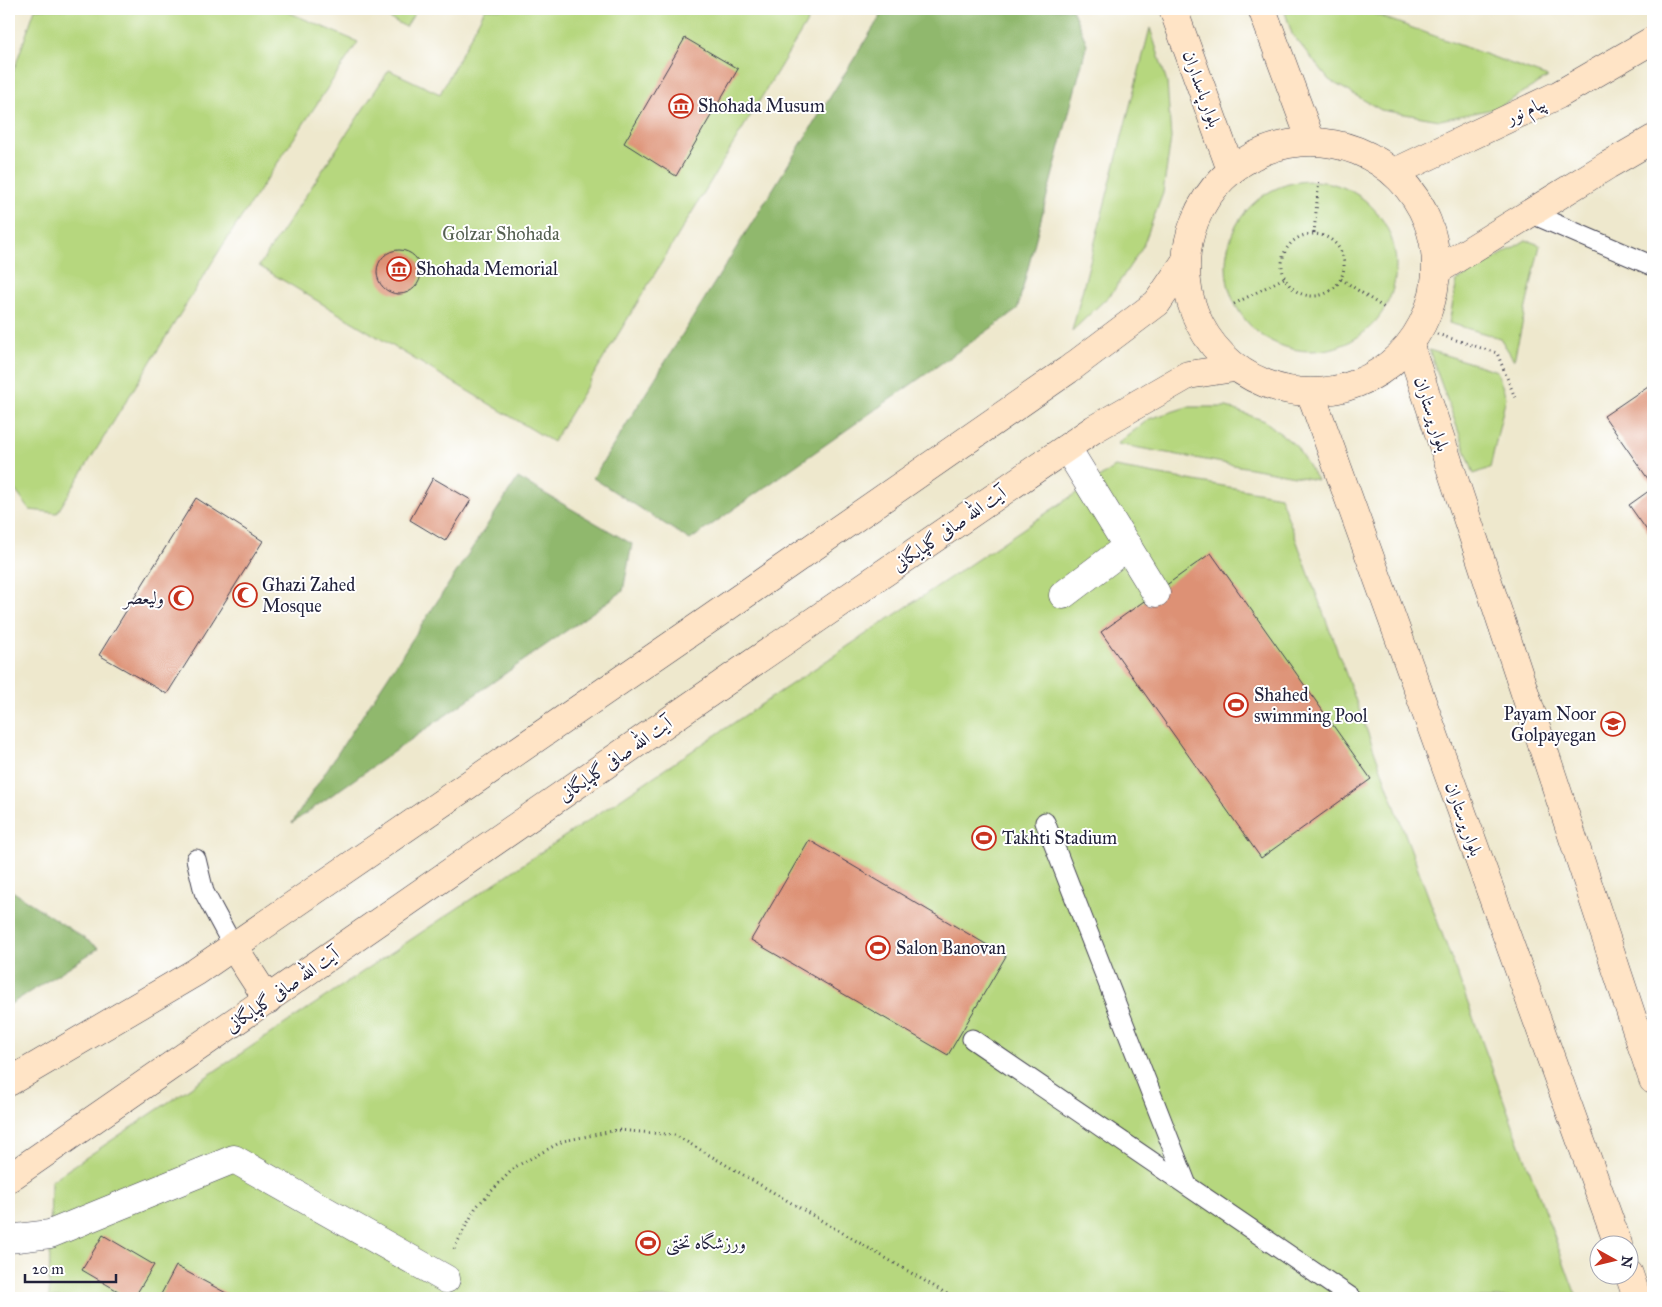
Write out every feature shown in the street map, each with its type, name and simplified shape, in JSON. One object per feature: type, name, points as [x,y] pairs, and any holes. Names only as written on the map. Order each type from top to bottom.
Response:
[{"type":"main road","name":"بلوار پاسداران","points":[[1173,9],[1231,170]]},
{"type":"main road","points":[[1262,9],[1311,141]]},
{"type":"main road","name":"پیام نور","points":[[1395,172],[1558,95],[1653,40]]},
{"type":"main road","points":[[1438,270],[1608,164],[1653,139]]},
{"type":"main road","points":[[1311,141],[1341,144],[1370,155],[1395,172],[1418,200],[1426,217],[1433,234],[1438,270],[1430,310],[1415,337],[1382,372],[1348,388],[1311,394],[1270,387],[1234,368],[1207,338],[1190,302],[1185,262],[1192,228],[1207,196],[1231,170],[1269,148],[1311,141]]},
{"type":"main road","points":[[9,1082],[196,972],[1068,370],[1157,303],[1185,262]]},
{"type":"main road","name":"بلوار پرستاران","points":[[1415,337],[1653,1080]]},
{"type":"main road","name":"آیت الله صافی گلپایگانی","points":[[9,1178],[1094,429],[1188,375],[1234,368]]},
{"type":"main road","name":"بلوار پرستاران","points":[[1311,394],[1614,1234]]},
{"type":"main road","points":[[233,946],[268,1000]]},
{"type":"main road","points":[[1632,1284],[1637,1298]]},
{"type":"street","points":[[1067,448],[1156,593]]},
{"type":"street","points":[[1063,595],[1128,546]]},
{"type":"street","points":[[9,1239],[50,1234],[234,1159],[446,1279]]},
{"type":"lane","points":[[1530,213],[1653,266]]},
{"type":"lane","points":[[1045,822],[1187,1185]]},
{"type":"lane","points":[[196,859],[204,892],[233,946]]},
{"type":"lane","points":[[972,1039],[1352,1298]]},
{"type":"path","points":[[1314,233],[1319,180]]},
{"type":"path","points":[[1314,233],[1326,236],[1336,243],[1342,254],[1344,267],[1341,279],[1334,288],[1324,294],[1312,296],[1301,294],[1291,288],[1284,278],[1281,266],[1283,253],[1290,243],[1301,235],[1314,233]]},
{"type":"path","points":[[1234,304],[1284,278]]},
{"type":"path","points":[[1341,279],[1386,309]]},
{"type":"path","points":[[1415,337],[1497,353],[1516,400]]},
{"type":"path","points":[[446,1279],[450,1257],[476,1207],[515,1167],[563,1141],[618,1130],[675,1136],[954,1298]]},
{"type":"green space","points":[[35,9],[281,9],[358,42],[221,248],[57,513],[30,510],[9,482],[9,84]]},
{"type":"green space","points":[[372,9],[417,9],[406,27]]},
{"type":"green space","name":"Golzar Shohada","points":[[485,9],[815,9],[553,442],[259,266],[389,70],[440,94]]},
{"type":"green space","points":[[885,9],[1072,9],[1087,44],[1017,310],[690,540],[593,478]]},
{"type":"green space","points":[[1284,9],[1360,9],[1548,77],[1498,108],[1440,120],[1381,110],[1329,80],[1292,34]]},
{"type":"green space","points":[[1150,28],[1167,82],[1171,138],[1163,193],[1143,246],[1112,293],[1072,331]]},
{"type":"green space","points":[[1319,181],[1344,187],[1365,200],[1377,212],[1393,241],[1396,266],[1395,283],[1390,299],[1377,320],[1365,332],[1336,348],[1303,351],[1278,345],[1257,332],[1245,320],[1229,291],[1226,258],[1232,233],[1245,212],[1257,200],[1286,184]]},
{"type":"green space","points":[[1526,240],[1540,245],[1514,360],[1500,338],[1449,323],[1457,281]]},
{"type":"green space","points":[[1429,350],[1497,371],[1506,397],[1490,468],[1474,474]]},
{"type":"green space","points":[[1187,407],[1227,407],[1265,421],[1296,446],[1317,480],[1117,444],[1149,419]]},
{"type":"green space","name":"Takhti Stadium","points":[[1115,467],[1280,496],[1577,1298],[49,1298],[51,1181]]},
{"type":"green space","points":[[518,478],[632,544],[623,591],[292,823]]},
{"type":"green space","points":[[9,889],[99,948],[9,1005]]},
{"type":"building","name":"Shohada Musum","points":[[685,38],[738,69],[676,176],[624,143]]},
{"type":"building","name":"Shohada Memorial","points":[[395,250],[403,250],[415,256],[421,272],[415,288],[403,294],[395,294],[383,288],[377,276],[377,268],[383,256]]},
{"type":"building","points":[[1651,384],[1653,387],[1653,486],[1604,416]]},
{"type":"building","points":[[433,478],[471,500],[445,541],[410,520]]},
{"type":"building","points":[[1653,488],[1653,539],[1629,505]]},
{"type":"building","name":"ولیعصر","points":[[196,498],[263,541],[167,694],[99,655]]},
{"type":"building","name":"Shahed swimming Pool","points":[[1211,553],[1371,779],[1261,858],[1101,632]]},
{"type":"building","name":"Salon Banovan","points":[[809,840],[1006,956],[948,1055],[751,940]]},
{"type":"building","points":[[103,1235],[154,1265],[134,1298],[130,1298],[82,1270]]},
{"type":"building","points":[[176,1266],[228,1294],[226,1298],[159,1298]]},
{"type":"place","name":"Shohada Musum","points":[[681,106]]},
{"type":"place","name":"Shohada Memorial","points":[[399,269]]},
{"type":"place","name":"Ghazi Zahed Mosque","points":[[245,595]]},
{"type":"place","name":"ولیعصر","points":[[181,598]]},
{"type":"place","name":"Shahed swimming Pool","points":[[1236,705]]},
{"type":"place","name":"Payam Noor Golpayegan","points":[[1613,724]]},
{"type":"place","name":"Takhti Stadium","points":[[984,838]]},
{"type":"place","name":"Salon Banovan","points":[[878,948]]},
{"type":"place","name":"ورزشگاه تختی","points":[[648,1243]]}]
